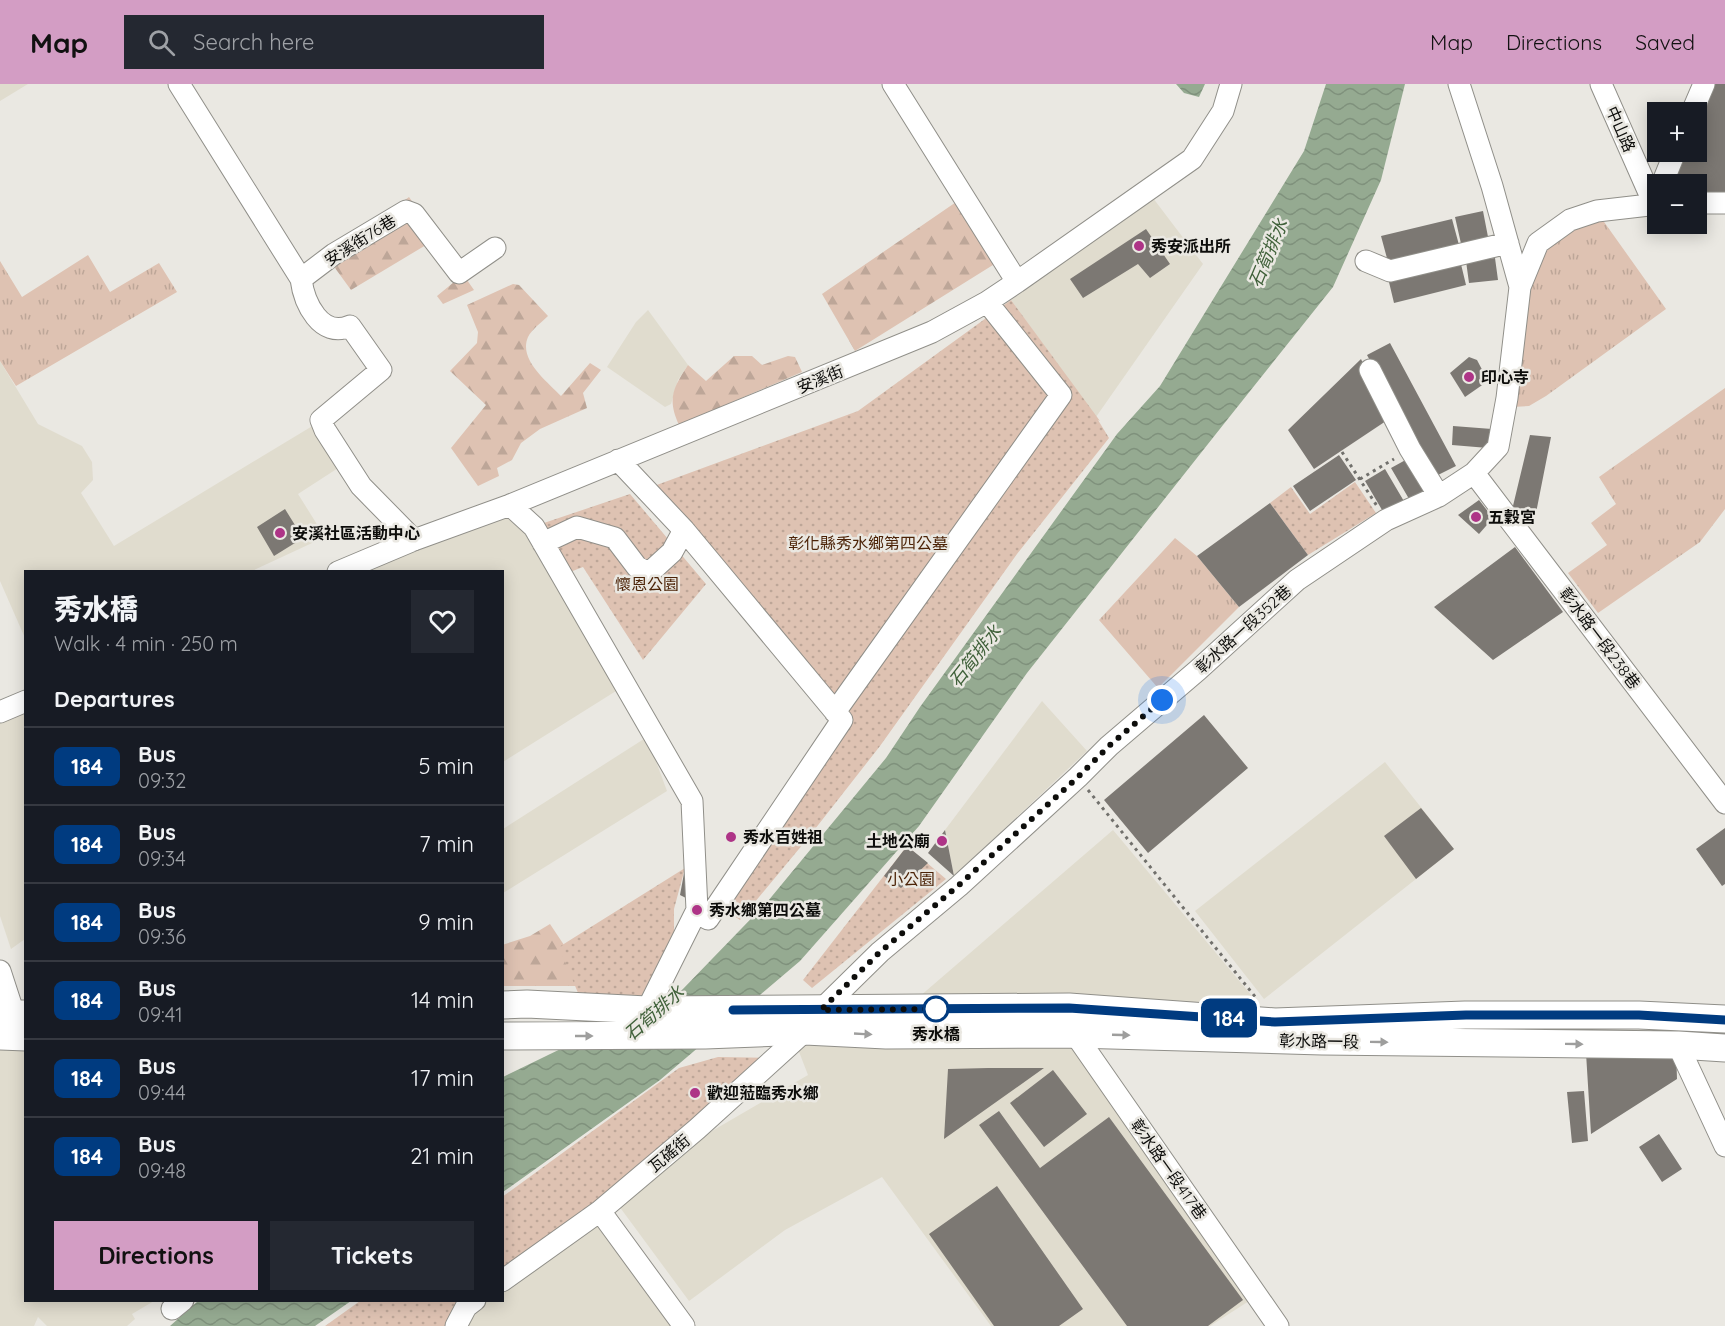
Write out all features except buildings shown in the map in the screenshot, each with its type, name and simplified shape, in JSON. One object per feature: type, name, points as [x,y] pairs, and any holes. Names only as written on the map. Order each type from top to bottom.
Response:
[{"type":"main road","points":[[515,1005],[647,1010]]},
{"type":"main road","name":"彰水路一段","points":[[647,1010],[1069,1008],[1275,1022],[1466,1015],[1639,1015],[1725,1020]]},
{"type":"main road","name":"彰水路一段","points":[[804,1031],[886,1035],[1075,1034],[1322,1041],[1678,1045],[1725,1048]]},
{"type":"main road","points":[[514,1036],[705,1035],[804,1031]]},
{"type":"street","points":[[179,84],[302,279],[305,299],[318,319],[334,329],[342,330],[350,326],[381,370],[321,420],[324,430],[362,486],[414,540]]},
{"type":"street","points":[[893,84],[1017,282]]},
{"type":"street","name":"安溪街","points":[[343,570],[414,540],[510,505],[933,332],[987,302],[1017,282],[1192,159],[1223,111],[1231,84]]},
{"type":"street","points":[[1459,84],[1492,186],[1520,287]]},
{"type":"street","name":"中山路","points":[[1601,84],[1647,175]]},
{"type":"street","points":[[1696,102],[1704,84]]},
{"type":"street","points":[[1520,287],[1538,243],[1570,220],[1647,200]]},
{"type":"street","points":[[1707,203],[1725,203]]},
{"type":"street","name":"安溪街76巷","points":[[302,279],[334,254],[406,211],[414,214],[459,273],[495,248]]},
{"type":"street","points":[[1366,261],[1390,271],[1508,243]]},
{"type":"street","name":"彰水路一段352巷","points":[[821,1010],[880,952],[958,886],[1109,746],[1198,670],[1297,580],[1386,520],[1439,496],[1474,473],[1498,447],[1508,398],[1520,287]]},
{"type":"street","points":[[836,712],[1061,395],[987,302]]},
{"type":"street","points":[[1370,370],[1410,449],[1439,496]]},
{"type":"street","points":[[618,460],[684,530],[842,720],[708,919],[697,910]]},
{"type":"street","name":"彰水路一段238巷","points":[[1474,473],[1725,803]]},
{"type":"street","points":[[510,505],[534,527],[692,801],[697,910],[647,1010]]},
{"type":"street","points":[[543,543],[577,527],[615,538],[638,567],[649,573],[672,552],[684,530]]},
{"type":"street","points":[[0,712],[24,702]]},
{"type":"street","points":[[0,971],[13,1025]]},
{"type":"street","name":"彰水路一段417巷","points":[[1069,1008],[1075,1034],[1278,1326]]},
{"type":"street","name":"瓦磘街","points":[[504,1280],[600,1211],[697,1129],[804,1031],[821,1010]]},
{"type":"street","points":[[1678,1045],[1725,1146]]},
{"type":"street","points":[[600,1211],[684,1326]]},
{"type":"street","points":[[456,1326],[466,1307],[472,1302]]},
{"type":"path","points":[[1360,479],[1410,449]]},
{"type":"path","points":[[1342,452],[1386,520]]},
{"type":"path","points":[[1078,777],[1275,1022]]},
{"type":"shaded area","points":[[0,84],[28,84],[0,101]]},
{"type":"shaded area","name":"秀安派出所","points":[[1153,198],[1203,264],[1096,417],[1011,300]]},
{"type":"shaded area","points":[[648,310],[688,365],[678,380],[671,404],[665,407],[607,367],[636,322]]},
{"type":"shaded area","points":[[0,361],[38,424],[82,446],[92,462],[93,480],[81,493],[114,546],[324,419],[352,459],[298,494],[325,537],[254,570],[24,570],[24,636],[0,581]]},
{"type":"shaded area","points":[[510,500],[624,686],[504,761],[504,570],[346,570]]},
{"type":"shaded area","points":[[1042,701],[1087,751],[954,876],[945,830]]},
{"type":"shaded area","points":[[24,704],[24,940],[11,949],[0,916],[0,715]]},
{"type":"shaded area","points":[[647,737],[667,791],[504,892],[504,828]]},
{"type":"shaded area","points":[[1385,762],[1454,849],[1264,999],[1195,911]]},
{"type":"shaded area","points":[[1113,830],[1262,1008],[912,1003]]},
{"type":"shaded area","points":[[1077,1039],[1260,1294],[1210,1326],[991,1326],[882,1177],[785,1230],[689,1301],[616,1202],[712,1131],[808,1075],[796,1044]]},
{"type":"shaded area","points":[[0,1040],[24,1040],[24,1302],[152,1302],[132,1314],[135,1319],[127,1326],[47,1326],[38,1317],[34,1326],[0,1326]]},
{"type":"shaded area","points":[[601,1211],[687,1326],[458,1326],[474,1302],[504,1302],[504,1280]]},
{"type":"green space","points":[[409,197],[474,290],[443,304],[437,296],[454,282],[426,245],[351,290],[327,257]]},
{"type":"green space","points":[[962,198],[1001,260],[855,351],[822,294]]},
{"type":"green space","points":[[1597,212],[1666,309],[1546,396],[1529,406],[1512,407],[1526,289],[1537,255]]},
{"type":"green space","points":[[88,255],[110,292],[159,263],[177,292],[16,386],[0,361],[0,261],[22,297]]},
{"type":"green space","points":[[513,284],[519,285],[548,316],[528,337],[527,354],[536,370],[561,396],[590,363],[601,370],[583,393],[587,408],[540,429],[521,443],[512,460],[497,468],[499,476],[478,486],[451,448],[486,405],[450,371],[477,343],[478,332],[467,305]]},
{"type":"green space","name":"彰化縣秀水鄉第四公墓","points":[[1011,300],[1100,421],[1098,420],[1109,438],[1017,554],[880,746],[740,920],[725,910],[850,720],[654,486],[858,411]]},
{"type":"green space","points":[[734,356],[752,356],[762,365],[788,356],[795,357],[802,372],[679,425],[673,408],[673,394],[688,365],[706,381]]},
{"type":"green space","points":[[1725,388],[1725,509],[1700,542],[1598,613],[1568,573],[1607,545],[1591,523],[1616,504],[1599,477]]},
{"type":"green space","points":[[1355,482],[1376,513],[1308,555],[1270,503],[1291,487],[1310,514]]},
{"type":"green space","name":"懷恩公園","points":[[630,494],[706,584],[643,660],[583,567],[565,574],[538,525]]},
{"type":"green space","points":[[1175,538],[1197,556],[1239,607],[1158,688],[1099,620]]},
{"type":"green space","name":"小公園","points":[[907,846],[946,879],[812,988],[803,980]]},
{"type":"green space","points":[[685,868],[674,909],[674,937],[642,1005],[583,1005],[559,947]]},
{"type":"green space","points":[[550,924],[564,945],[578,986],[504,986],[504,944],[530,936]]},
{"type":"green space","points":[[718,1057],[783,1058],[504,1271],[504,1196],[679,1068]]},
{"type":"green space","points":[[359,1302],[463,1302],[450,1326],[325,1326]]},
{"type":"water","points":[[1176,84],[1205,84],[1199,97],[1184,93]]},
{"type":"water","name":"石筍排水","points":[[1326,84],[1405,84],[1381,180],[1333,287],[1027,673],[919,826],[800,961],[660,1080],[504,1191],[504,1077],[682,990],[768,901],[886,758],[920,707],[1117,434],[1160,386],[1304,151]]},
{"type":"water","points":[[197,1302],[350,1302],[315,1326],[170,1326]]},
{"type":"bus line","name":"184","points":[[733,1010],[1069,1008],[1275,1022],[1466,1015],[1639,1015],[1725,1020]]},
{"type":"place","name":"秀安派出所","points":[[1139,246]]},
{"type":"place","name":"印心寺","points":[[1469,377]]},
{"type":"place","name":"五穀宮","points":[[1476,517]]},
{"type":"place","name":"安溪社區活動中心","points":[[280,533]]},
{"type":"place","name":"秀水百姓祖","points":[[731,837]]},
{"type":"place","name":"土地公廟","points":[[942,841]]},
{"type":"place","name":"秀水鄉第四公墓","points":[[697,910]]},
{"type":"place","name":"秀水橋","points":[[936,1009]]},
{"type":"place","name":"歡迎蒞臨秀水鄉","points":[[695,1093]]},
{"type":"route","points":[[936,1009],[821,1010],[880,952],[958,886],[1162,700]]}]
